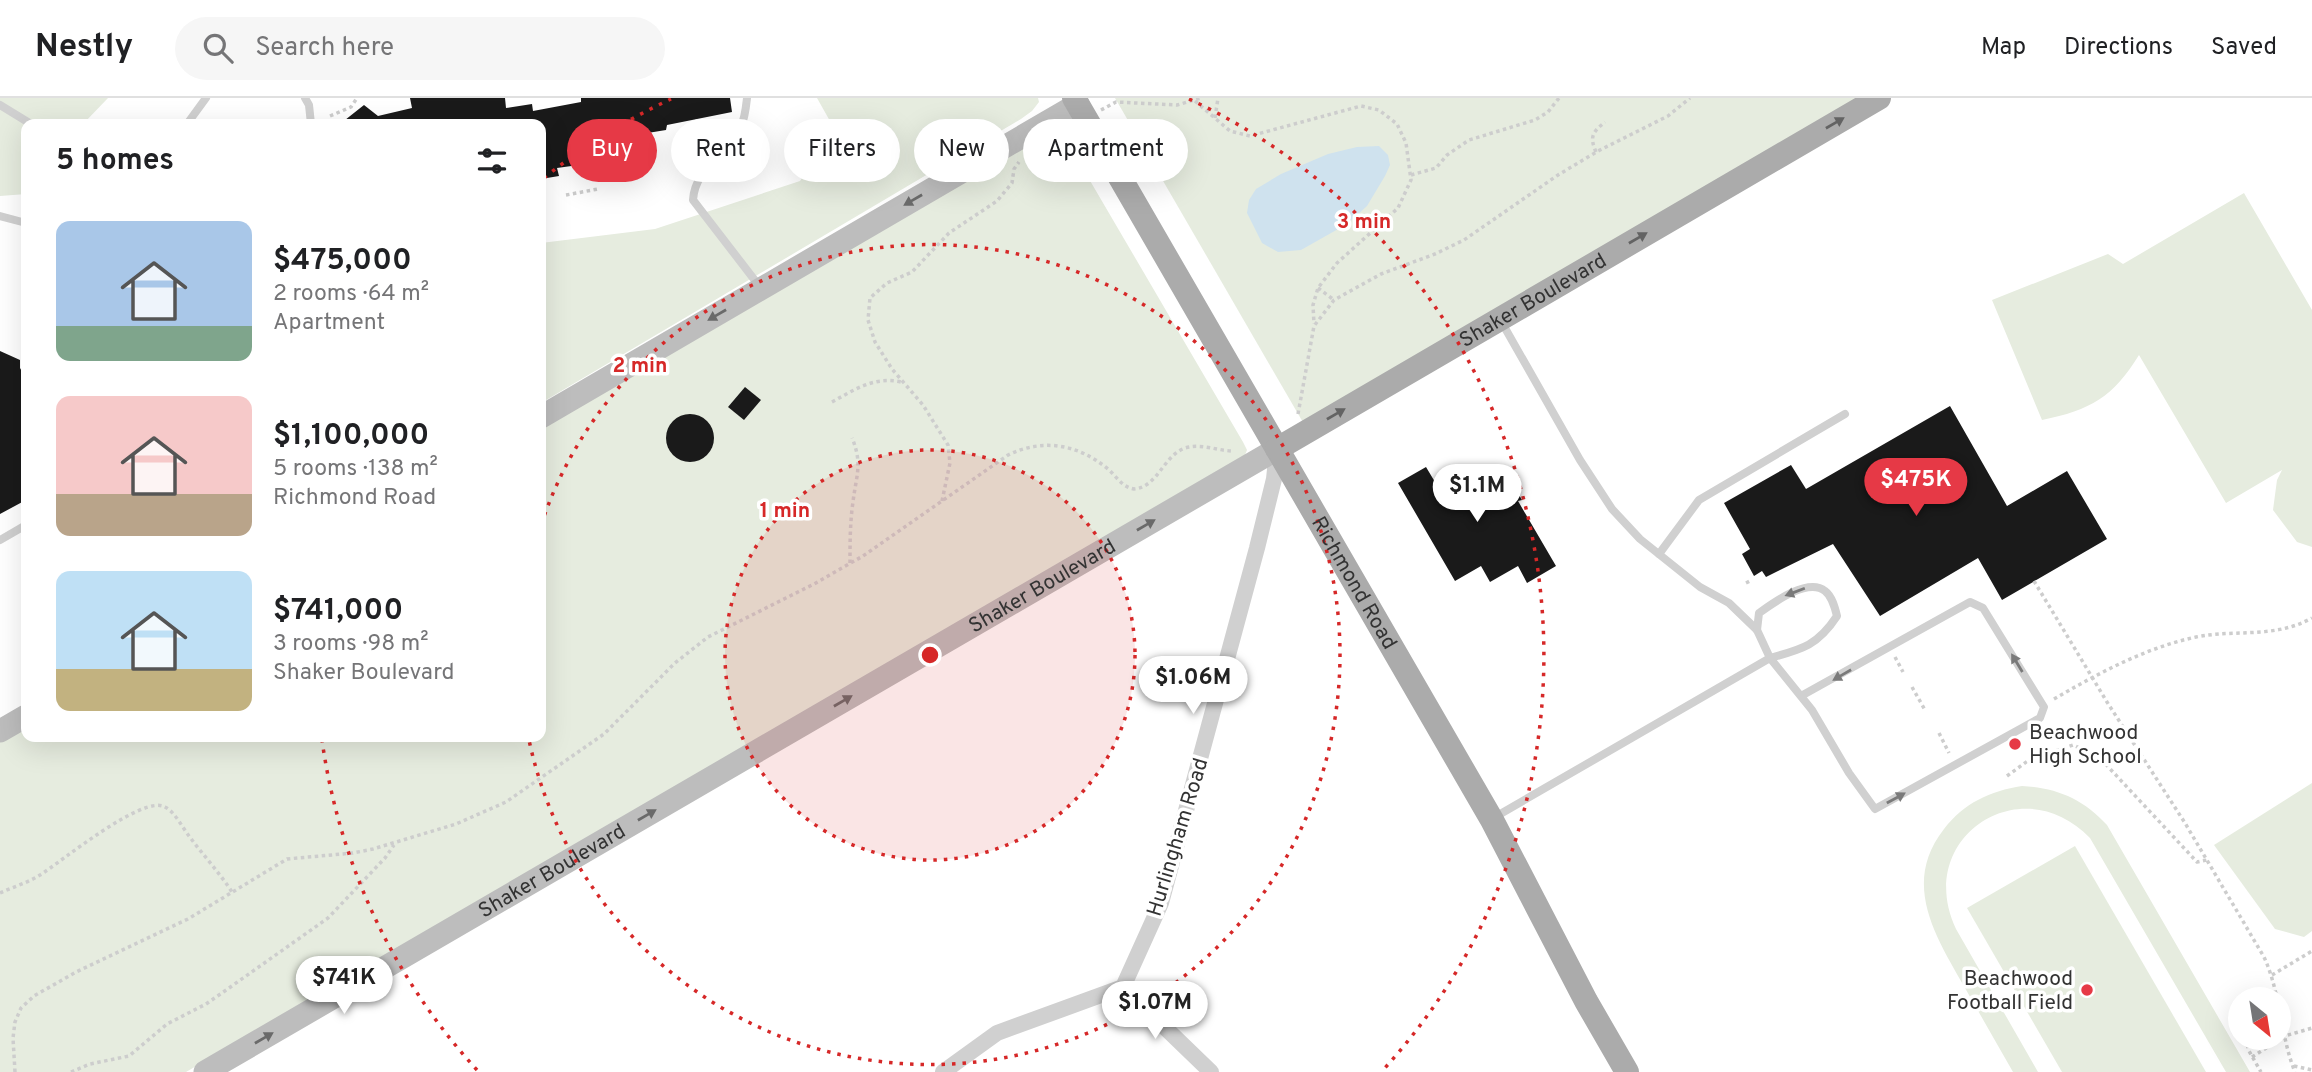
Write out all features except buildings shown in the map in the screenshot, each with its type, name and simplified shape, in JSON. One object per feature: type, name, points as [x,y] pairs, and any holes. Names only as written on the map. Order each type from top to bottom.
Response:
[{"type":"main road","name":"Shaker Boulevard","points":[[205,1072],[1879,98]]},
{"type":"main road","points":[[546,414],[1086,101]]},
{"type":"main road","name":"Richmond Road","points":[[1086,101],[1277,449],[1492,820],[1586,1001],[1628,1072]]},
{"type":"main road","points":[[0,732],[21,719]]},
{"type":"street","name":"Hurlingham Road","points":[[1123,987],[1161,903],[1258,543],[1274,480],[1277,449]]},
{"type":"street","points":[[943,1072],[997,1033],[1123,987],[1211,1072]]},
{"type":"lane","points":[[191,119],[206,98]]},
{"type":"lane","points":[[305,98],[309,105],[310,119]]},
{"type":"lane","points":[[747,98],[743,124],[732,142],[700,174],[694,187],[693,200],[762,289]]},
{"type":"lane","points":[[0,105],[23,119]]},
{"type":"lane","points":[[0,216],[21,222]]},
{"type":"lane","points":[[1499,319],[1580,460],[1612,509],[1640,539],[1700,587],[1729,603],[1757,630],[1770,658],[1812,710],[1849,773],[1875,809],[2040,718],[2044,707],[1983,608],[1970,601],[1801,696]]},
{"type":"lane","points":[[1659,554],[1699,500],[1845,414]]},
{"type":"lane","points":[[0,540],[21,528]]},
{"type":"lane","points":[[1492,820],[1770,658],[1799,650],[1825,635],[1837,616],[1833,602],[1825,590],[1813,586],[1794,591],[1759,613],[1757,630]]},
{"type":"path","points":[[330,116],[351,107],[356,98]]},
{"type":"path","points":[[1086,101],[1177,105],[1201,98]]},
{"type":"path","points":[[1214,118],[1218,98]]},
{"type":"path","points":[[1410,175],[1436,168],[1447,155],[1469,140],[1535,120],[1548,112],[1559,98]]},
{"type":"path","points":[[1314,326],[1334,300],[1381,274],[1464,240],[1548,181],[1596,152],[1668,116],[1690,98]]},
{"type":"path","points":[[1195,101],[1230,131],[1250,136],[1361,106],[1379,110],[1397,124],[1406,143],[1411,180],[1398,208],[1337,263],[1318,288],[1312,305],[1314,326],[1297,415],[1291,419]]},
{"type":"path","points":[[1596,152],[1590,140],[1592,133],[1605,122]]},
{"type":"path","points":[[942,501],[950,463],[948,445],[923,405],[903,383],[875,342],[868,320],[870,298],[887,283],[912,272],[949,233],[997,201],[1012,183],[1014,169],[1023,155]]},
{"type":"path","points":[[566,195],[598,189]]},
{"type":"path","points":[[1318,288],[1334,300]]},
{"type":"path","points":[[832,402],[860,386],[880,380],[903,383]]},
{"type":"path","points":[[849,565],[853,501],[859,475],[859,455],[852,438]]},
{"type":"path","points":[[15,1072],[13,1030],[17,1014],[25,1003],[76,972],[172,928],[287,859],[353,853],[395,843],[468,820],[522,792],[604,734],[675,663],[708,637],[849,565],[999,461],[1034,445],[1050,444],[1090,456],[1123,485],[1134,489],[1148,484],[1172,455],[1186,448],[1204,446],[1229,451],[1237,449]]},
{"type":"path","points":[[1745,583],[1752,580]]},
{"type":"path","points":[[2034,581],[2207,860],[2272,975],[2275,987]]},
{"type":"path","points":[[2053,699],[2134,656],[2199,637],[2270,632],[2312,618]]},
{"type":"path","points":[[1894,655],[1903,671]]},
{"type":"path","points":[[1912,687],[1925,710]]},
{"type":"path","points":[[1938,733],[1949,753]]},
{"type":"path","points":[[2007,776],[2029,760],[2073,745],[2099,757],[2197,862],[2207,860]]},
{"type":"path","points":[[0,893],[30,881],[104,831],[154,804],[169,810],[232,892]]},
{"type":"path","points":[[71,1072],[129,1056],[158,1030],[205,1004],[315,928],[380,864],[395,843]]},
{"type":"path","points":[[2272,975],[2312,951]]},
{"type":"path","points":[[2291,1034],[2312,1028]]},
{"type":"path","points":[[2249,1050],[2261,1072]]},
{"type":"path","points":[[2252,1057],[2263,1050]]},
{"type":"path","points":[[2288,1050],[2295,1072]]},
{"type":"path","points":[[2292,1065],[2312,1070]]},
{"type":"shaded area","points":[[0,98],[108,98],[88,119],[21,119],[21,194],[0,196]]},
{"type":"shaded area","points":[[817,98],[1038,98],[1039,102],[1032,111],[1009,126],[1009,119],[914,119],[915,182],[546,400],[546,242],[655,229],[797,182],[900,182],[900,119],[829,119]]},
{"type":"shaded area","points":[[1115,98],[1879,98],[1308,431],[1164,182],[1188,182],[1188,119],[1127,119]]},
{"type":"shaded area","points":[[1023,146],[1023,182],[1091,182],[1243,442],[1247,450],[1245,455],[186,1072],[0,1072],[0,739],[21,727],[21,742],[546,742],[546,421],[961,182],[1009,182],[1009,154]]},
{"type":"shaded area","points":[[2244,193],[2312,310],[2312,547],[2297,542],[2273,510],[2277,480],[2282,470],[2226,503],[2139,355],[2120,381],[2099,400],[2074,412],[2042,420],[1992,300],[2108,254],[2123,264]]},
{"type":"shaded area","points":[[2312,783],[2312,931],[2304,937],[2275,929],[2214,845]]},
{"type":"shaded area","points":[[2022,786],[2058,792],[2089,808],[2107,825],[2228,1034],[2228,1050],[2237,1050],[2250,1072],[2226,1072],[2090,838],[2063,818],[2034,809],[2006,811],[1981,822],[1961,841],[1949,866],[1947,896],[1956,929],[2038,1072],[2013,1072],[1943,949],[1927,910],[1924,890],[1925,870],[1931,850],[1944,829],[1969,805],[1999,791]]},
{"type":"shaded area","name":"Beachwood Football Field","points":[[2075,846],[2206,1072],[2062,1072],[1967,908]]},
{"type":"water","points":[[1379,146],[1388,155],[1390,165],[1367,206],[1347,224],[1301,250],[1278,252],[1262,243],[1247,213],[1249,200],[1256,189],[1281,174],[1328,154],[1357,147]]},
{"type":"place","name":"Beachwood High School","points":[[2015,744]]},
{"type":"place","name":"Beachwood Football Field","points":[[2087,990]]}]
